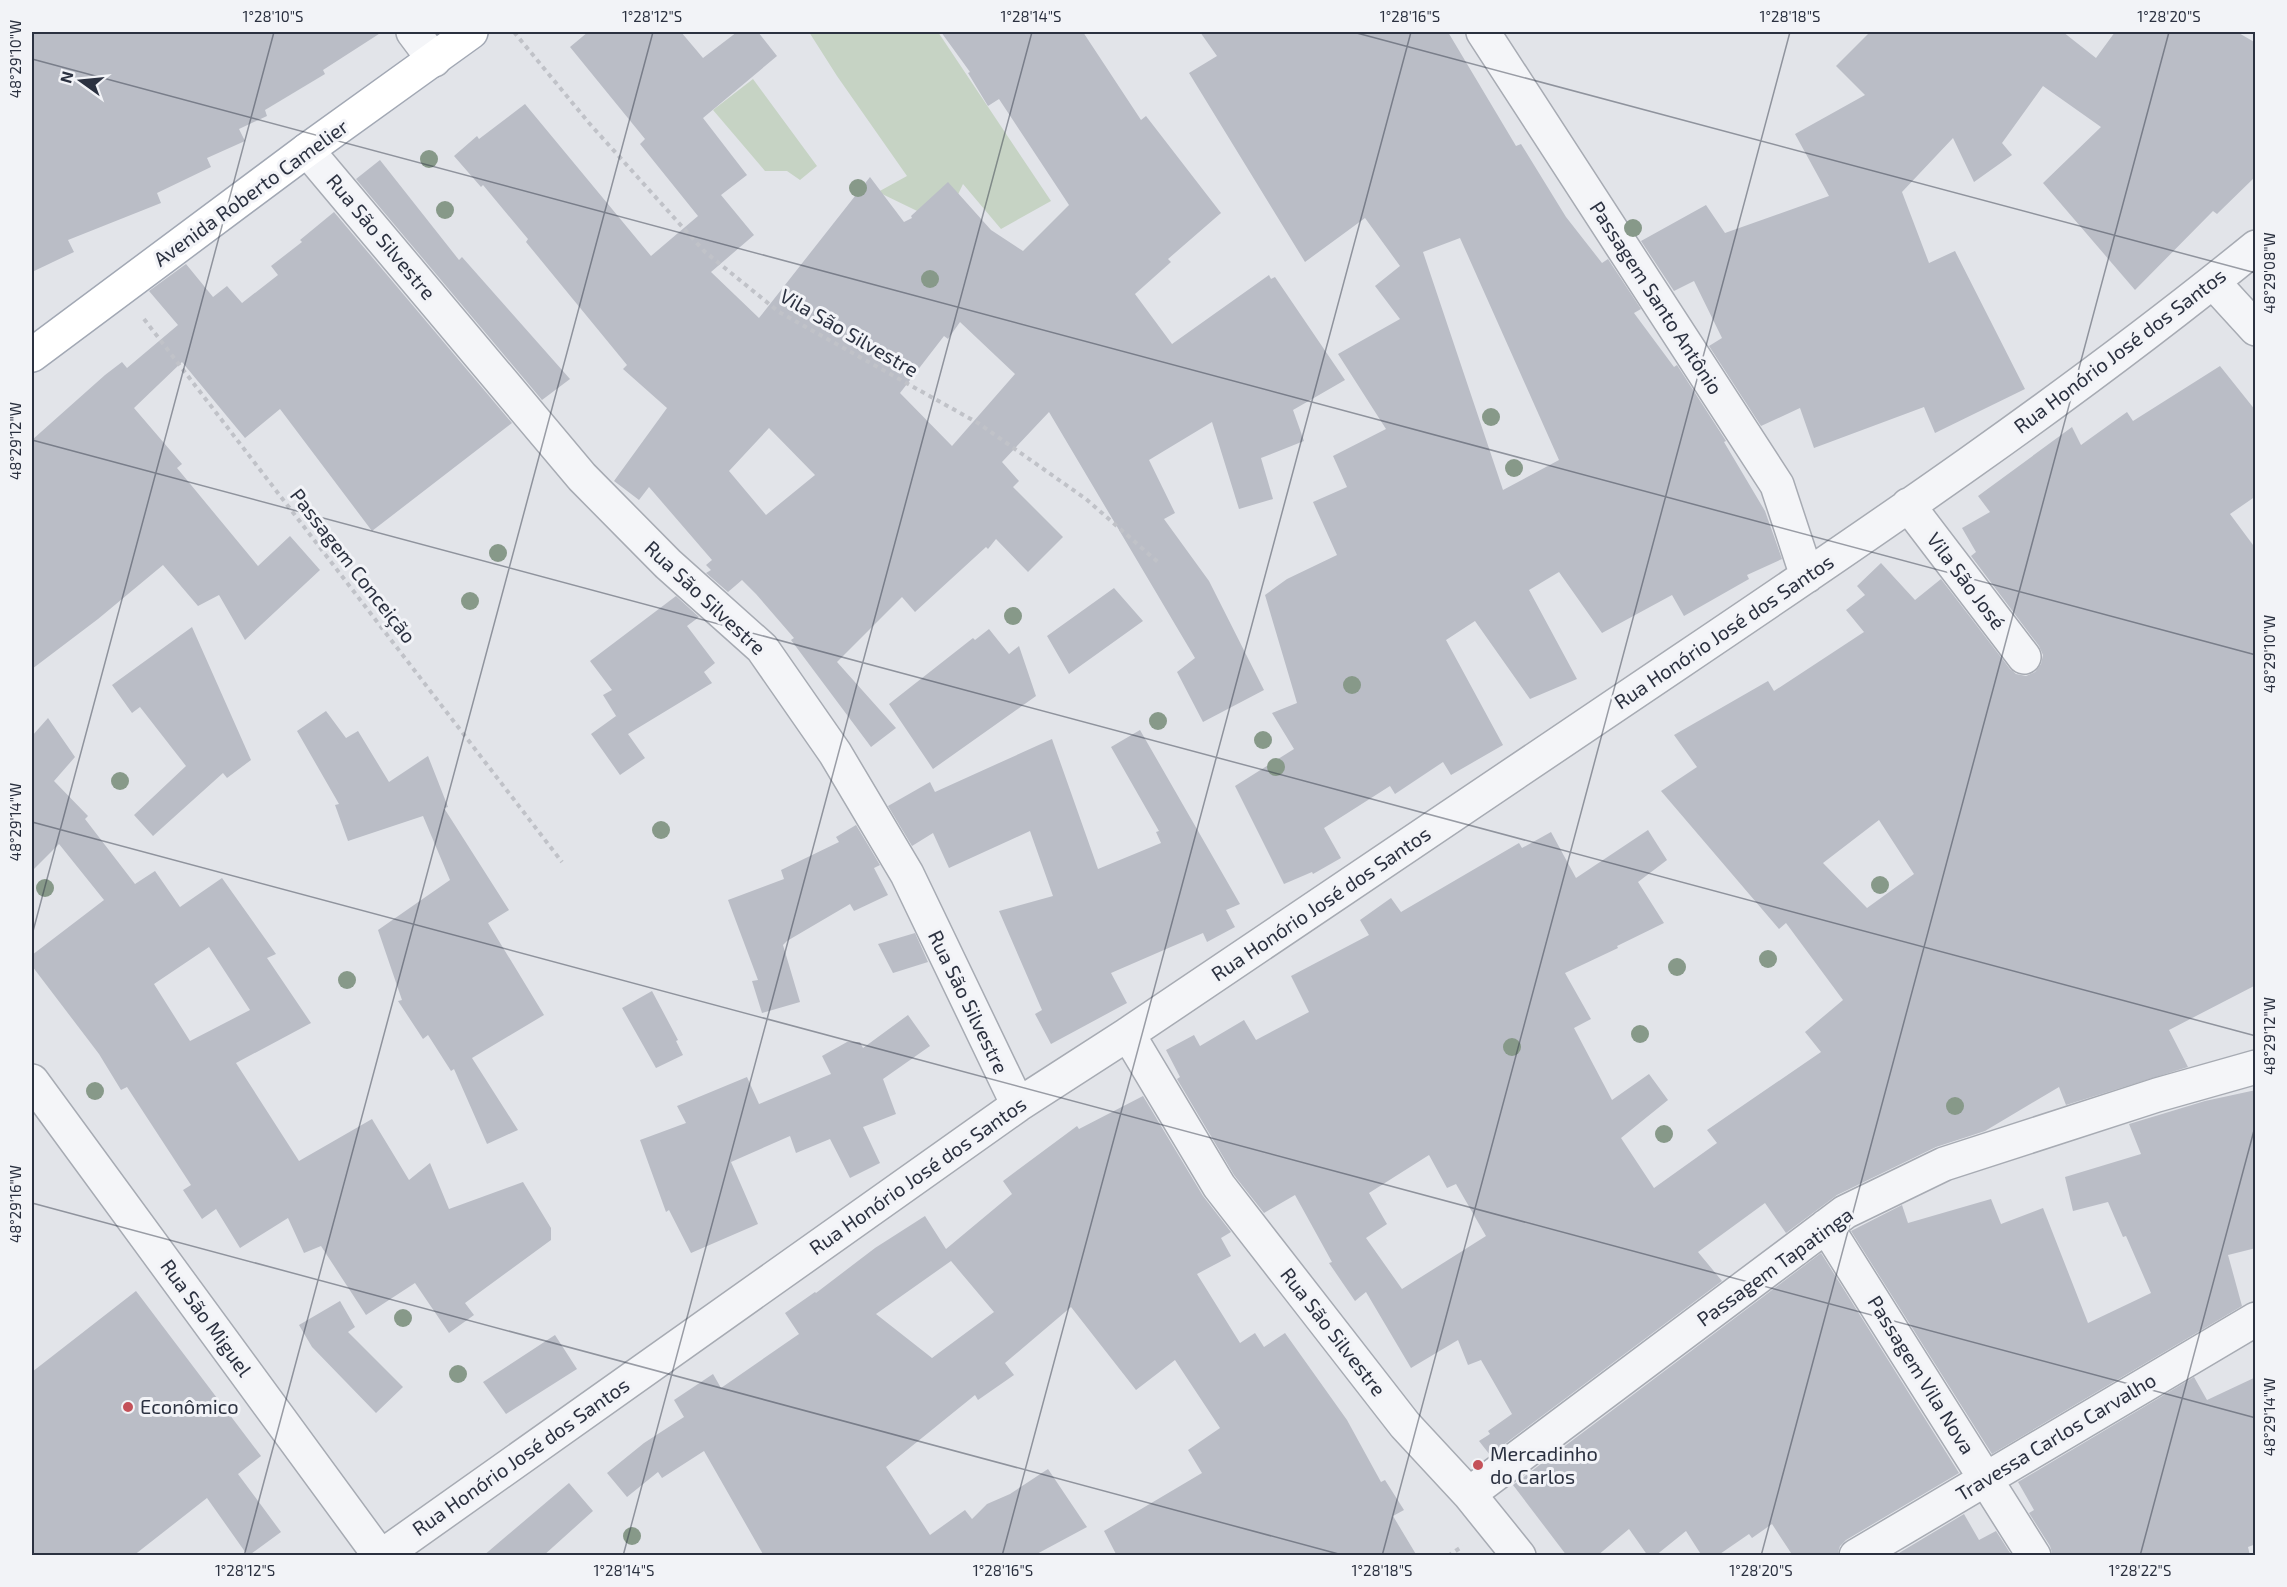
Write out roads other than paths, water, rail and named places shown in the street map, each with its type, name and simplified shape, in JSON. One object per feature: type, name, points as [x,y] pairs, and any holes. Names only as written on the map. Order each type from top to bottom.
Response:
[{"type":"main road","name":"Avenida Roberto Camelier","points":[[32,355],[307,150],[471,32]]},
{"type":"street","points":[[413,32],[434,60]]},
{"type":"street","name":"Passagem Santo Antônio","points":[[1483,32],[1777,485],[1807,576]]},
{"type":"street","name":"Rua São Silvestre","points":[[307,150],[582,477],[668,564],[762,648],[835,753],[907,874],[1017,1104]]},
{"type":"street","name":"Rua Honório José dos Santos","points":[[381,1556],[1017,1104],[1128,1034],[1807,576],[2012,432],[2213,282],[2256,247]]},
{"type":"street","points":[[2213,282],[2256,329]]},
{"type":"street","name":"Vila São José","points":[[1908,505],[2024,657]]},
{"type":"street","name":"Rua São Silvestre","points":[[1128,1034],[1219,1186],[1405,1425],[1469,1494],[1518,1556]]},
{"type":"street","name":"Passagem Tapatinga","points":[[1469,1494],[1845,1212],[1944,1164],[2157,1095],[2256,1067]]},
{"type":"street","name":"Rua São Miguel","points":[[32,1081],[381,1556]]},
{"type":"street","name":"Passagem Vila Nova","points":[[1826,1226],[2034,1556]]},
{"type":"street","name":"Travessa Carlos Carvalho","points":[[1856,1556],[2256,1319]]},
{"type":"place","name":"Econômico","points":[[128,1407]]},
{"type":"place","name":"Mercadinho do Carlos","points":[[1478,1465]]}]
